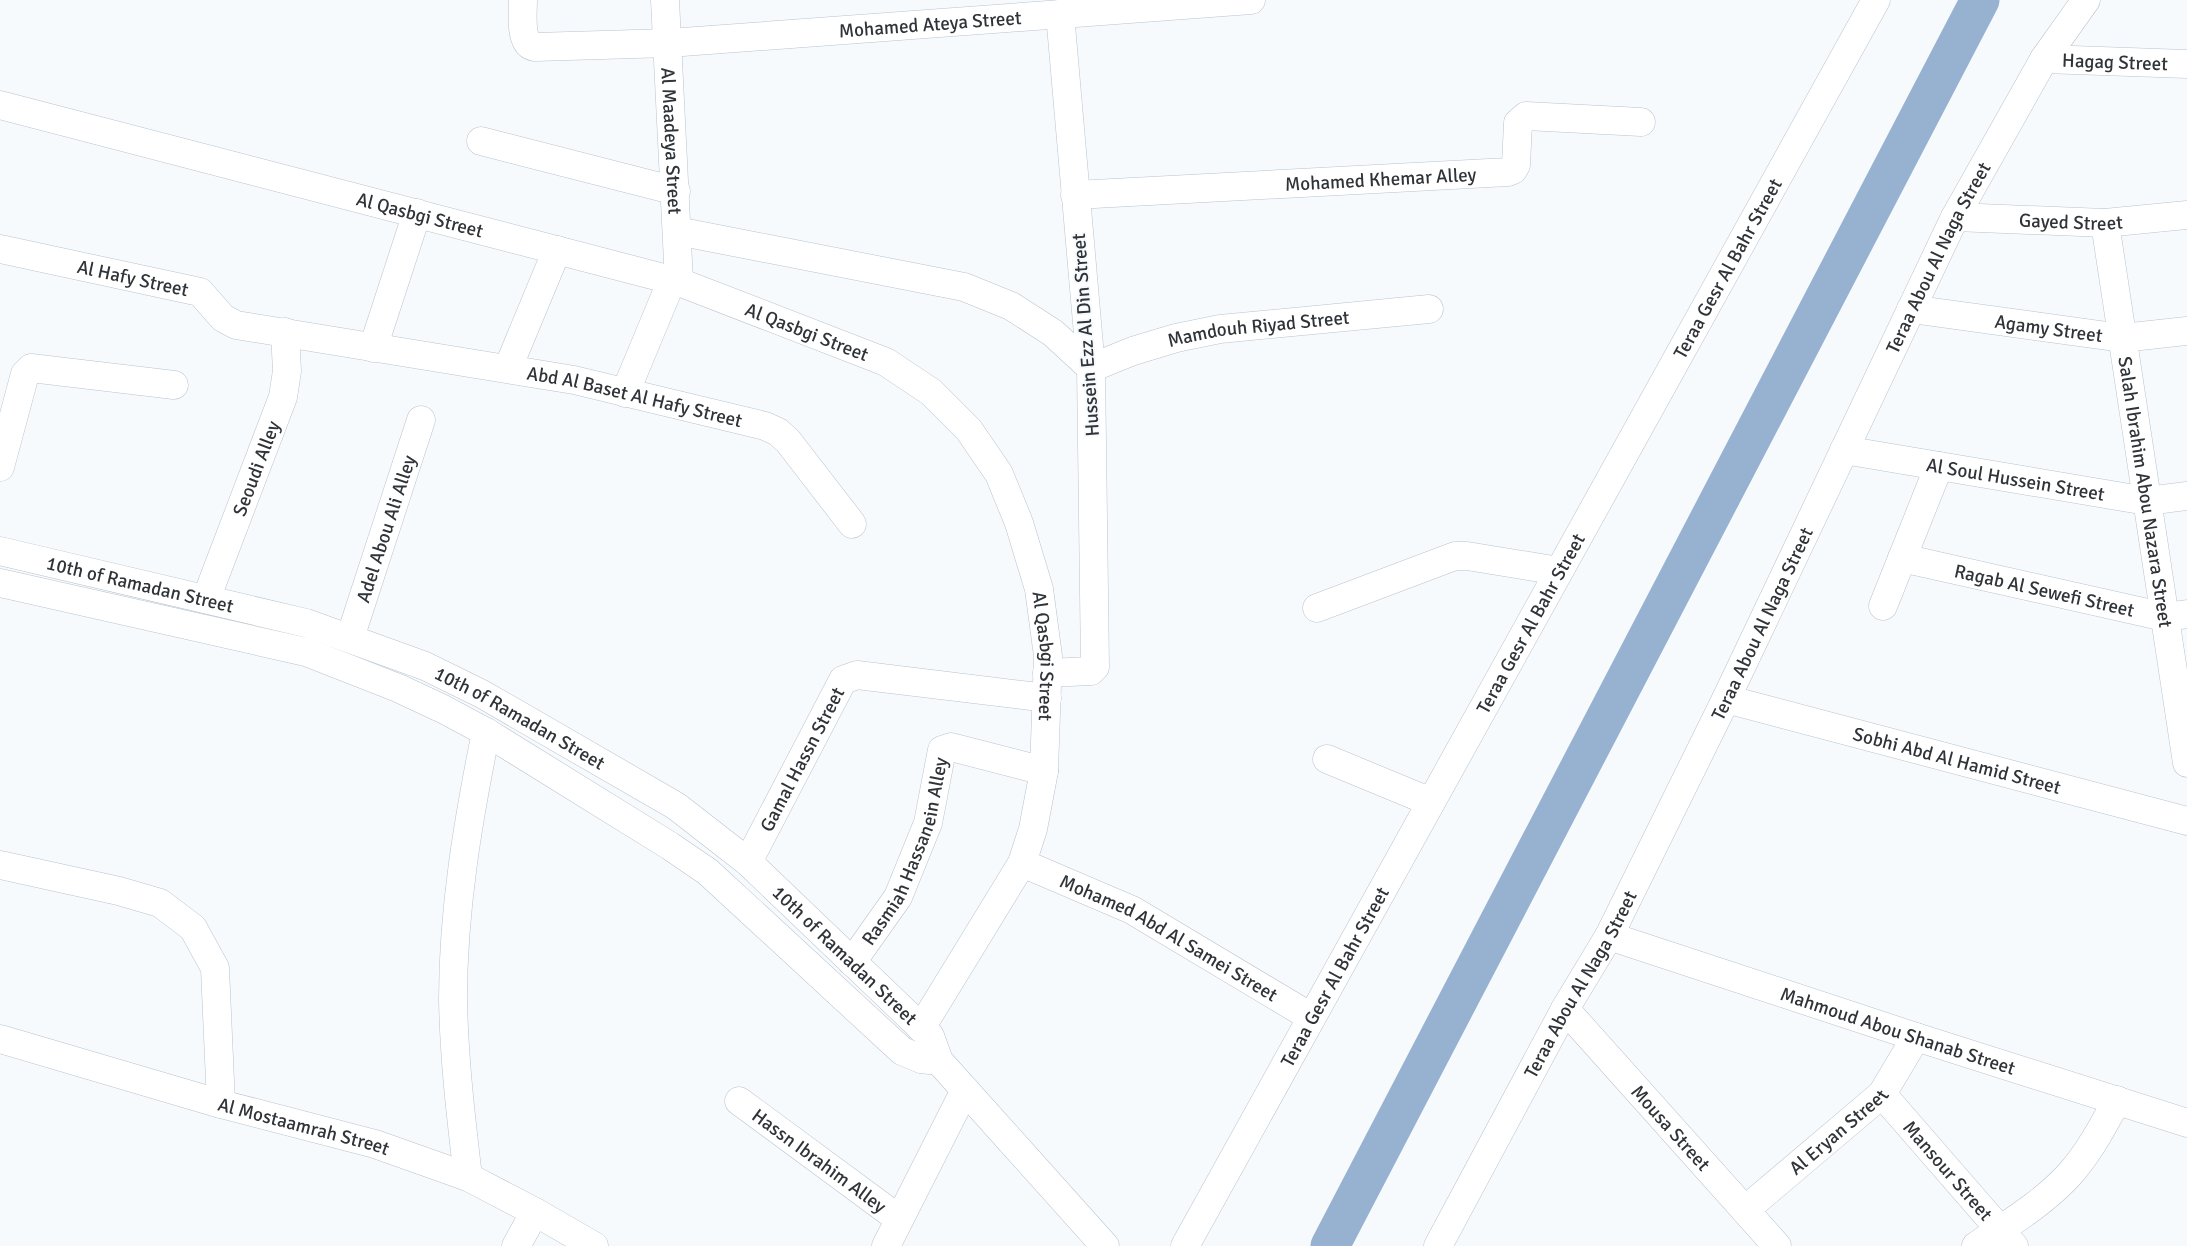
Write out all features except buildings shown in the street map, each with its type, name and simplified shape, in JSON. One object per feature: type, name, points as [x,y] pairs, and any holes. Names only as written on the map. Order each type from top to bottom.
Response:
[{"type":"street","name":"Mohamed Ateya Street","points":[[523,0],[525,38],[532,46],[669,43],[1251,0]]},
{"type":"street","name":"Al Maadeya Street","points":[[665,0],[669,43],[676,190],[676,281]]},
{"type":"street","name":"Teraa Gesr Al Bahr Street","points":[[1185,1246],[1876,0]]},
{"type":"street","name":"Teraa Abou Al Naga Street","points":[[1438,1246],[1565,1009],[1609,936],[1726,699],[1955,217],[2044,58],[2086,0]]},
{"type":"street","name":"Hussein Ezz Al Din Street","points":[[1047,685],[1091,671],[1094,667],[1091,368],[1060,14]]},
{"type":"street","name":"Hagag Street","points":[[2044,58],[2187,64]]},
{"type":"street","name":"Al Qasbgi Street","points":[[0,105],[676,281],[886,362],[930,392],[969,430],[998,474],[1020,523],[1039,588],[1048,656],[1044,771],[1033,829],[1022,864],[921,1028]]},
{"type":"street","name":"Mohamed Khemar Alley","points":[[1075,194],[1508,172],[1513,170],[1516,165],[1518,123],[1526,116],[1641,122]]},
{"type":"street","points":[[481,141],[676,190]]},
{"type":"street","points":[[373,348],[417,214]]},
{"type":"street","name":"Gayed Street","points":[[1955,217],[2105,223],[2187,215]]},
{"type":"street","name":"Salah Ibrahim Abou Nazara Street","points":[[2105,223],[2147,501],[2176,616],[2187,763]]},
{"type":"street","points":[[677,231],[964,287],[1011,306],[1046,328],[1091,368]]},
{"type":"street","name":"Al Hafy Street","points":[[0,249],[200,292],[228,323],[373,348]]},
{"type":"street","points":[[508,368],[557,250]]},
{"type":"street","points":[[625,393],[676,281]]},
{"type":"street","name":"Agamy Street","points":[[1911,308],[2122,338],[2187,331]]},
{"type":"street","name":"Mamdouh Riyad Street","points":[[1091,368],[1132,351],[1176,338],[1220,329],[1429,309]]},
{"type":"street","name":"Seoudi Alley","points":[[206,599],[282,397],[286,371],[284,332]]},
{"type":"street","name":"Abd Al Baset Al Hafy Street","points":[[373,348],[508,368],[765,426],[778,432],[788,441],[852,524]]},
{"type":"street","points":[[0,467],[25,374],[31,368],[174,385]]},
{"type":"street","name":"Adel Abou Ali Alley","points":[[350,638],[422,420]]},
{"type":"street","name":"Al Soul Hussein Street","points":[[1844,450],[2147,501],[2187,496]]},
{"type":"street","points":[[1883,606],[1939,466]]},
{"type":"street","name":"10th of Ramadan Street","points":[[0,551],[306,623],[425,666],[482,694],[676,806],[748,862],[930,1036],[938,1060],[1105,1246]]},
{"type":"street","points":[[1317,608],[1455,556],[1467,556],[1560,571]]},
{"type":"street","name":"Ragab Al Sewefi Street","points":[[1902,558],[2176,616]]},
{"type":"street","name":"10th of Ramadan Street","points":[[0,583],[306,652],[398,688],[486,732],[670,846],[708,872],[902,1051],[921,1059],[938,1060]]},
{"type":"street","name":"Gamal Hassn Street","points":[[748,862],[844,680],[849,676],[1047,685]]},
{"type":"street","name":"Sobhi Abd Al Hamid Street","points":[[1726,699],[2187,821]]},
{"type":"street","points":[[468,1177],[457,1088],[453,999],[457,909],[468,820],[486,732]]},
{"type":"street","name":"Rasmiah Hassanein Alley","points":[[852,962],[898,897],[928,823],[942,750],[951,747],[1044,771]]},
{"type":"street","points":[[1327,759],[1431,802]]},
{"type":"street","name":"Mohamed Abd Al Samei Street","points":[[1022,864],[1132,910],[1311,1017]]},
{"type":"street","points":[[0,865],[119,891],[160,903],[193,928],[215,968],[221,1104]]},
{"type":"street","name":"Mahmoud Abou Shanab Street","points":[[1609,936],[1916,1037],[2187,1123]]},
{"type":"street","name":"Mousa Street","points":[[1565,1009],[1777,1246]]},
{"type":"street","name":"Al Eryan Street","points":[[1745,1210],[1882,1094],[1916,1037]]},
{"type":"street","name":"Al Mostaamrah Street","points":[[0,1039],[221,1104],[375,1144],[468,1177],[594,1246]]},
{"type":"street","points":[[886,1246],[965,1090]]},
{"type":"street","name":"Mansour Street","points":[[1882,1094],[2007,1238]]},
{"type":"street","points":[[1976,1246],[2007,1238],[2037,1205],[2069,1175],[2096,1139],[2117,1100]]},
{"type":"street","name":"Hassn Ibrahim Alley","points":[[739,1101],[899,1219]]},
{"type":"street","points":[[516,1246],[535,1212]]},
{"type":"waterway","points":[[1330,1246],[1980,0]]}]
